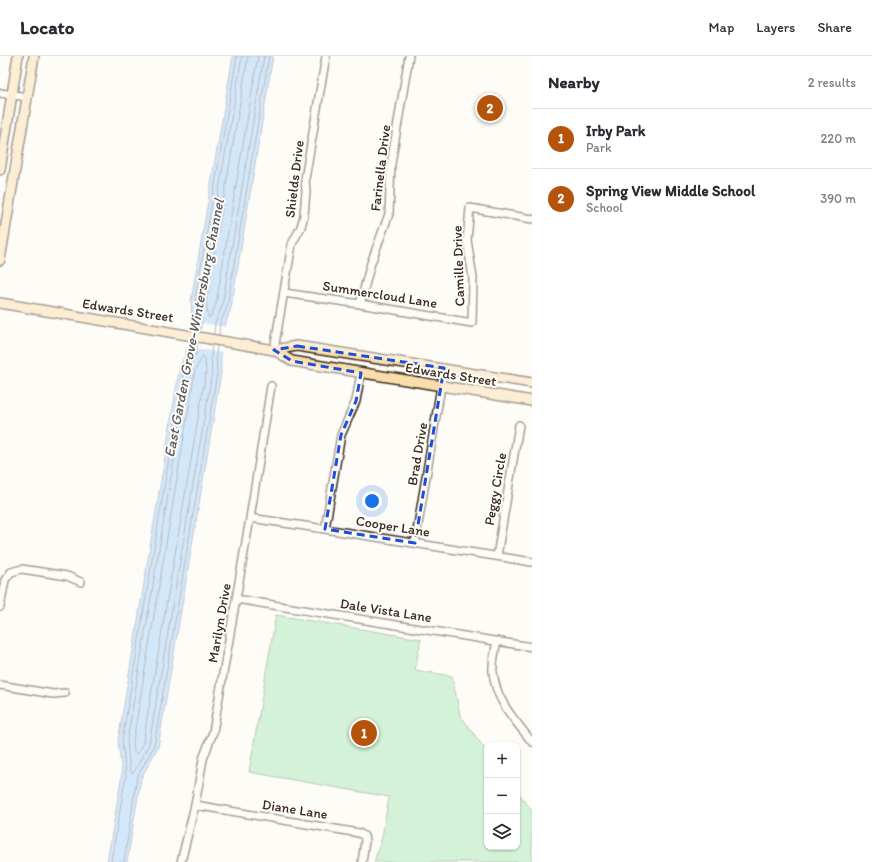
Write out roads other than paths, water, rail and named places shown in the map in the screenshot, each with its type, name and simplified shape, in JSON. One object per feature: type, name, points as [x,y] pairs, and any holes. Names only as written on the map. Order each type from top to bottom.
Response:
[{"type":"main road","points":[[0,170],[18,56]]},
{"type":"main road","points":[[0,260],[34,56]]},
{"type":"main road","name":"Edwards Street","points":[[0,303],[274,350],[297,346],[532,383]]},
{"type":"main road","name":"Edwards Street","points":[[274,350],[292,361],[532,401]]},
{"type":"street","name":"Shields Drive","points":[[274,350],[292,244],[301,227],[304,215],[306,191],[304,179],[326,56]]},
{"type":"street","name":"Farinella Drive","points":[[360,304],[371,263],[389,214],[391,164],[409,56]]},
{"type":"street","points":[[0,92],[27,97]]},
{"type":"street","name":"Camille Drive","points":[[472,322],[474,278],[467,240],[470,208],[532,219]]},
{"type":"street","name":"Summercloud Lane","points":[[284,293],[472,322]]},
{"type":"street","name":"Brad Drive","points":[[415,543],[444,368]]},
{"type":"street","points":[[325,529],[341,434],[356,401],[361,373]]},
{"type":"street","name":"Marilyn Drive","points":[[181,862],[195,805],[203,759],[214,732],[271,386]]},
{"type":"street","name":"Peggy Circle","points":[[497,556],[519,426]]},
{"type":"street","name":"Cooper Lane","points":[[250,518],[532,562]]},
{"type":"street","points":[[0,607],[5,580],[11,572],[22,569],[67,576],[81,582]]},
{"type":"street","name":"Dale Vista Lane","points":[[236,599],[532,647]]},
{"type":"street","points":[[497,641],[492,671],[499,698],[532,742]]},
{"type":"street","points":[[0,685],[53,694],[65,693]]},
{"type":"street","name":"Diane Lane","points":[[195,805],[359,833],[364,836],[365,841],[362,862]]},
{"type":"water","name":"East Garden Grove-Wintersburg Channel","points":[[233,56],[273,56],[231,308],[222,340],[221,373],[158,747],[141,778],[127,862],[107,862],[122,774],[118,741],[180,366],[189,342],[192,319],[191,301]]},
{"type":"place","name":"Spring View Middle School","points":[[490,108]]},
{"type":"place","name":"Irby Park","points":[[364,733]]}]
